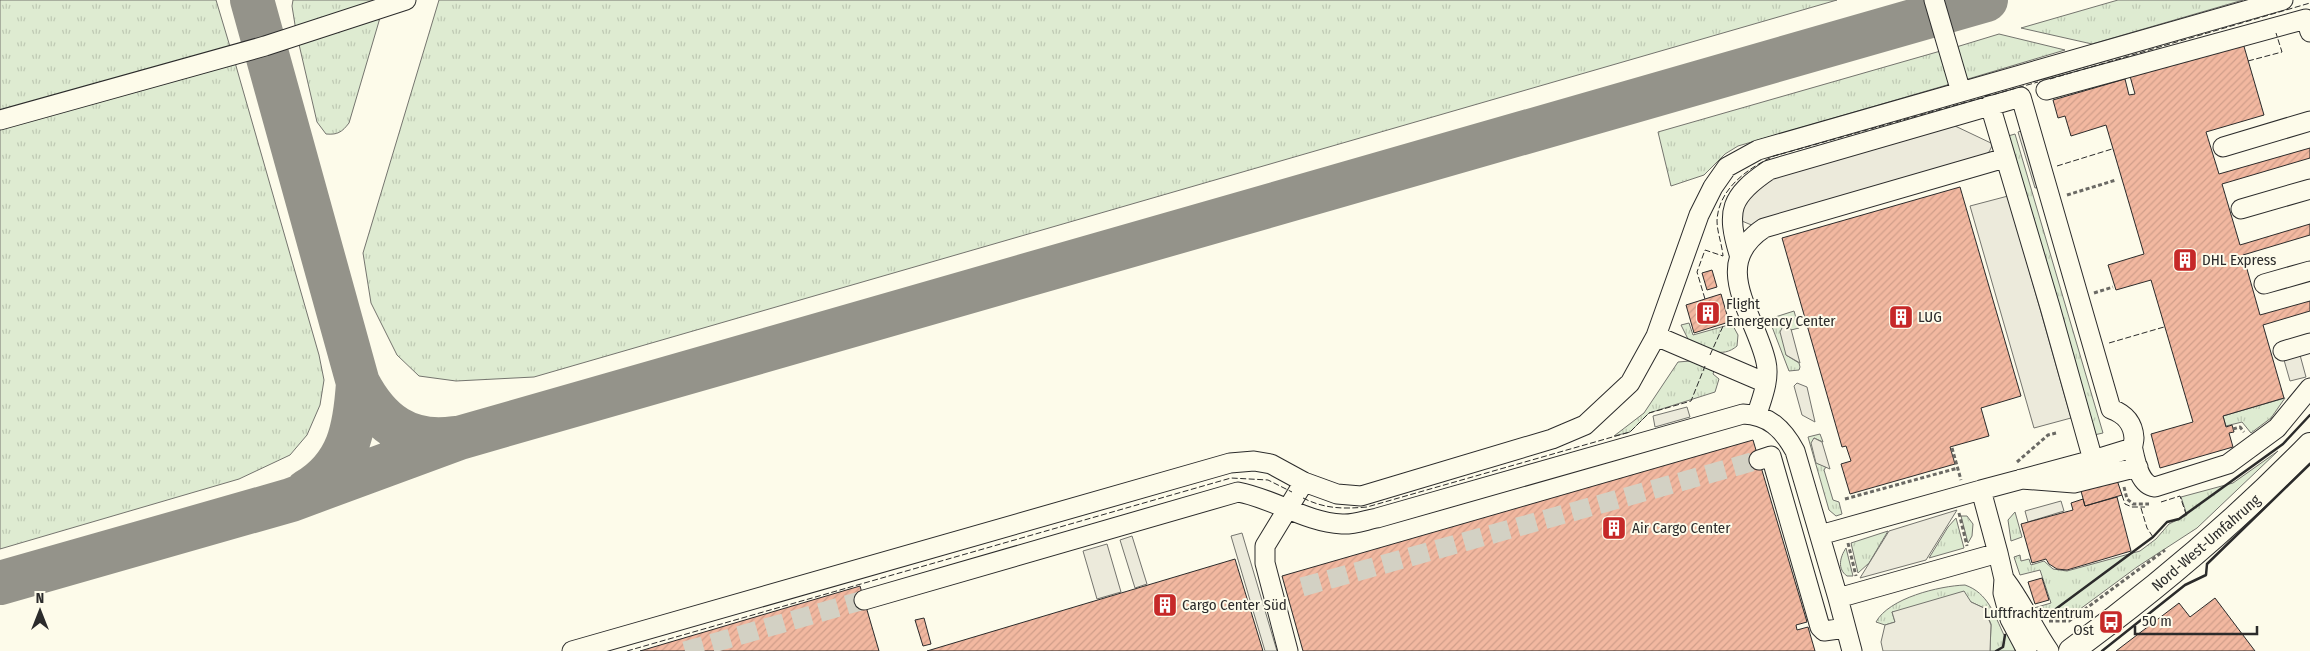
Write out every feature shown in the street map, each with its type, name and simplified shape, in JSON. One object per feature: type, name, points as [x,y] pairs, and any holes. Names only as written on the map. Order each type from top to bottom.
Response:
[{"type":"main road","name":"Nord-West-Umfahrung","points":[[2071,651],[2159,584],[2217,535],[2310,445]]},
{"type":"lane","points":[[0,120],[265,46],[406,0]]},
{"type":"lane","points":[[1934,0],[1961,92]]},
{"type":"lane","points":[[572,651],[1230,463],[1254,461],[1271,464],[1304,482],[1338,494],[1361,496],[1552,439],[1585,425],[1630,383],[1656,336],[1699,215],[1713,187],[1727,167],[1758,150],[2283,0]]},
{"type":"lane","points":[[1758,414],[1766,383],[1766,363],[1737,280],[1739,254],[1732,231],[1733,210],[1746,188],[1769,170],[2046,90],[2306,19],[2310,32]]},
{"type":"lane","points":[[2040,69],[2046,90]]},
{"type":"lane","points":[[2022,97],[2111,409],[2121,413],[2129,421],[2134,439],[2132,448],[2143,482],[2148,486],[2156,487],[2228,464],[2277,428],[2310,388]]},
{"type":"lane","points":[[1990,106],[2050,307],[2092,460]]},
{"type":"lane","points":[[2222,147],[2310,121]]},
{"type":"lane","points":[[1739,254],[1750,239],[1764,228],[2005,158]]},
{"type":"lane","points":[[2242,209],[2310,189]]},
{"type":"lane","points":[[2264,284],[2310,271]]},
{"type":"lane","points":[[1656,336],[1766,383]]},
{"type":"lane","points":[[2284,351],[2310,343]]},
{"type":"lane","points":[[864,600],[1238,492],[1260,496],[1315,521],[1344,525],[1377,518],[1743,414],[1758,414],[1778,427],[1795,451],[1852,651]]},
{"type":"lane","points":[[1820,535],[2017,473],[2092,460],[2132,448]]},
{"type":"lane","points":[[1759,460],[1771,456],[1820,627],[1824,631],[1846,628]]},
{"type":"lane","points":[[2017,473],[2074,483],[2138,467]]},
{"type":"lane","points":[[1288,651],[1265,563],[1265,546],[1304,482]]},
{"type":"lane","points":[[1967,489],[1998,553],[2004,579],[2003,593],[2011,622],[2027,651]]},
{"type":"lane","points":[[1838,598],[1998,553]]},
{"type":"lane","points":[[2004,579],[2016,594],[2029,621],[2049,651]]},
{"type":"path","points":[[2051,200],[2116,180]]},
{"type":"path","points":[[2017,473],[2048,435],[2056,433]]},
{"type":"path","points":[[1952,448],[1967,489],[1971,561]]},
{"type":"path","points":[[1845,499],[1958,468]]},
{"type":"path","points":[[2120,471],[2127,499],[2133,504],[2142,506],[2152,503]]},
{"type":"path","points":[[1844,528],[1860,591]]},
{"type":"path","points":[[2029,621],[2069,621],[2147,564]]},
{"type":"green space","points":[[0,0],[216,0],[231,50],[0,116]]},
{"type":"green space","points":[[293,0],[386,0],[296,31],[292,6]]},
{"type":"green space","points":[[439,0],[1837,0],[534,377],[456,381],[419,376],[397,355],[371,303],[363,253]]},
{"type":"green space","points":[[2118,0],[2243,0],[2092,44],[2021,28]]},
{"type":"green space","points":[[382,11],[349,123],[339,132],[326,134],[317,122],[298,40]]},
{"type":"green space","points":[[1999,34],[2065,50],[1968,79],[1961,74],[1953,48]]},
{"type":"green space","points":[[1944,50],[1951,81],[1947,85],[1738,146],[1725,154],[1704,175],[1671,186],[1658,132]]},
{"type":"green space","points":[[234,59],[319,355],[324,380],[320,405],[307,435],[290,455],[239,479],[0,549],[0,124]]},
{"type":"green space","points":[[2015,134],[2103,433],[2094,435],[2008,136]]},
{"type":"green space","points":[[1794,311],[1799,328],[1791,330],[1786,355],[1799,363],[1800,367],[1799,370],[1789,371],[1769,319]]},
{"type":"green space","points":[[1689,323],[1693,335],[1732,324],[1738,335],[1737,346],[1726,352],[1714,352],[1690,343],[1681,325]]},
{"type":"green space","points":[[1690,361],[1714,371],[1713,374],[1719,379],[1715,392],[1649,413],[1630,432],[1614,436],[1644,413],[1678,362]]},
{"type":"green space","points":[[2285,398],[2271,418],[2251,433],[2242,422],[2226,426],[2223,416]]},
{"type":"green space","points":[[1820,434],[1823,442],[1814,438],[1817,463],[1826,467],[1824,470],[1833,500],[1839,502],[1842,514],[1836,516],[1829,510],[1808,437]]},
{"type":"green space","points":[[2278,451],[2197,528],[2137,567],[2072,615],[2059,616],[2055,610],[2049,614],[2036,614],[2034,608],[2051,603],[2040,570],[2020,575],[2014,557],[2020,555],[2021,561],[2029,559],[2031,565],[2044,561],[2053,569],[2067,571],[2140,551],[2156,539],[2169,524],[2187,515],[2181,497],[2233,483]]},
{"type":"green space","points":[[2015,512],[2022,537],[2011,541],[2008,520]]},
{"type":"green space","points":[[1961,516],[1967,516],[1973,524],[1972,536],[1968,543]]},
{"type":"green space","points":[[1956,518],[1964,548],[1929,558],[1948,527]]},
{"type":"green space","points":[[1888,531],[1869,563],[1858,573],[1851,543]]},
{"type":"green space","points":[[1846,548],[1853,576],[1847,576],[1841,566],[1842,555]]},
{"type":"green space","points":[[1965,585],[1985,599],[2004,635],[2010,632],[2015,651],[1990,651],[1991,624],[1984,608],[1971,602],[1892,612],[1895,622],[1885,625],[1876,622],[1882,614],[1903,600],[1929,591]]},
{"type":"shaded area","points":[[1953,125],[1993,144],[1989,152],[1980,158],[1754,226],[1737,219],[1739,212],[1752,193],[1773,178]]},
{"type":"shaded area","points":[[2024,130],[2040,187],[2035,188],[2018,132]]},
{"type":"shaded area","points":[[2008,196],[2071,418],[2034,428],[1970,206]]},
{"type":"shaded area","points":[[1783,326],[1791,329],[1800,363],[1786,355],[1780,332]]},
{"type":"shaded area","points":[[2300,355],[2306,377],[2290,381],[2284,360]]},
{"type":"shaded area","points":[[1797,383],[1807,387],[1815,422],[1802,415],[1794,386]]},
{"type":"shaded area","points":[[1687,407],[1690,417],[1655,427],[1653,416]]},
{"type":"shaded area","points":[[1814,438],[1822,442],[1830,469],[1816,463],[1811,443]]},
{"type":"shaded area","points":[[2061,501],[2064,511],[2028,522],[2025,511]]},
{"type":"shaded area","points":[[1957,510],[1926,560],[1860,578],[1889,531]]},
{"type":"shaded area","points":[[1242,533],[1277,651],[1265,651],[1231,536]]},
{"type":"shaded area","points":[[1132,536],[1147,584],[1135,588],[1120,540]]},
{"type":"shaded area","points":[[1107,544],[1121,592],[1097,599],[1083,551]]},
{"type":"shaded area","points":[[1964,591],[1971,602],[1984,608],[1991,625],[1990,651],[1883,651],[1881,642],[1885,625],[1895,622],[1892,612]]},
{"type":"building","name":"DHL Express","points":[[2243,43],[2264,115],[2206,132],[2219,174],[2310,148],[2310,158],[2222,184],[2240,245],[2310,224],[2310,235],[2243,255],[2260,315],[2310,301],[2310,311],[2263,325],[2284,398],[2223,416],[2226,427],[2232,425],[2234,432],[2229,433],[2233,447],[2160,468],[2151,434],[2193,422],[2151,280],[2116,290],[2108,265],[2144,254],[2106,125],[2071,136],[2065,116],[2058,118],[2053,100],[2125,79],[2129,95],[2135,94],[2130,76]]},
{"type":"building","name":"LUG","points":[[1960,187],[2021,396],[1981,408],[1989,436],[1950,447],[1955,464],[1850,494],[1841,464],[1851,461],[1846,446],[1842,447],[1782,238]]},
{"type":"building","points":[[1712,270],[1717,287],[1707,290],[1702,273]]},
{"type":"building","name":"Flight Emergency Center","points":[[1721,294],[1729,322],[1694,333],[1686,305]]},
{"type":"building","name":"Air Cargo Center","points":[[1753,440],[1807,622],[1796,625],[1797,630],[1808,627],[1815,651],[1303,651],[1282,576]]},
{"type":"building","points":[[2117,480],[2122,495],[2085,506],[2081,491]]},
{"type":"building","points":[[2117,497],[2131,551],[2067,570],[2057,569],[2049,564],[2046,559],[2032,563],[2021,524],[2073,510],[2071,503],[2083,499],[2085,506]]},
{"type":"building","name":"Cargo Center Süd","points":[[1235,559],[1263,651],[927,651]]},
{"type":"building","points":[[2042,578],[2049,600],[2035,604],[2028,582]]},
{"type":"building","points":[[860,586],[879,651],[640,651]]},
{"type":"building","points":[[2215,598],[2255,651],[2116,651],[2179,603],[2190,617]]},
{"type":"building","points":[[924,618],[931,644],[923,646],[915,620]]},
{"type":"taxiway","points":[[252,0],[358,383],[375,409],[397,428],[423,438],[455,438]]},
{"type":"taxiway","points":[[0,583],[291,500],[459,438],[1986,0]]},
{"type":"taxiway","points":[[307,491],[321,481],[341,458],[352,430],[358,383]]},
{"type":"tunnel","points":[[1302,587],[1759,460]]},
{"type":"tunnel","points":[[685,651],[864,600]]},
{"type":"fence","points":[[2050,79],[2310,3]]},
{"type":"fence","points":[[2248,61],[2282,52],[2276,33]]},
{"type":"fence","points":[[1705,299],[1697,272],[1705,250],[1723,256],[1717,225],[1723,199],[1736,181],[1754,167],[1774,156],[2038,82]]},
{"type":"fence","points":[[2057,166],[2112,149]]},
{"type":"fence","points":[[1710,355],[1724,324]]},
{"type":"fence","points":[[2109,343],[2164,327]]},
{"type":"fence","points":[[1303,498],[1311,502],[1334,507],[1367,507],[1630,432],[1649,413],[1691,401],[1705,366]]},
{"type":"fence","points":[[627,651],[1231,478],[1268,480],[1292,492]]},
{"type":"fence","points":[[2122,495],[2125,504],[2132,507],[2145,507]]},
{"type":"fence","points":[[2161,502],[2180,496],[2186,514]]},
{"type":"fence","points":[[2141,508],[2147,528],[2153,537]]},
{"type":"wall","points":[[2038,614],[2049,614],[2153,537],[2167,522],[2179,519],[2283,444],[2310,415]]},
{"type":"wall","points":[[2102,651],[2185,585],[2206,575],[2207,564],[2310,464]]},
{"type":"wall","points":[[1996,651],[2003,647],[2005,635]]},
{"type":"place","name":"DHL Express","points":[[2185,260]]},
{"type":"place","name":"Flight Emergency Center","points":[[1708,313]]},
{"type":"place","name":"LUG","points":[[1901,317]]},
{"type":"place","name":"Air Cargo Center","points":[[1614,528]]},
{"type":"place","name":"Cargo Center Süd","points":[[1165,605]]},
{"type":"place","name":"Luftfrachtzentrum Ost","points":[[2111,622]]}]
